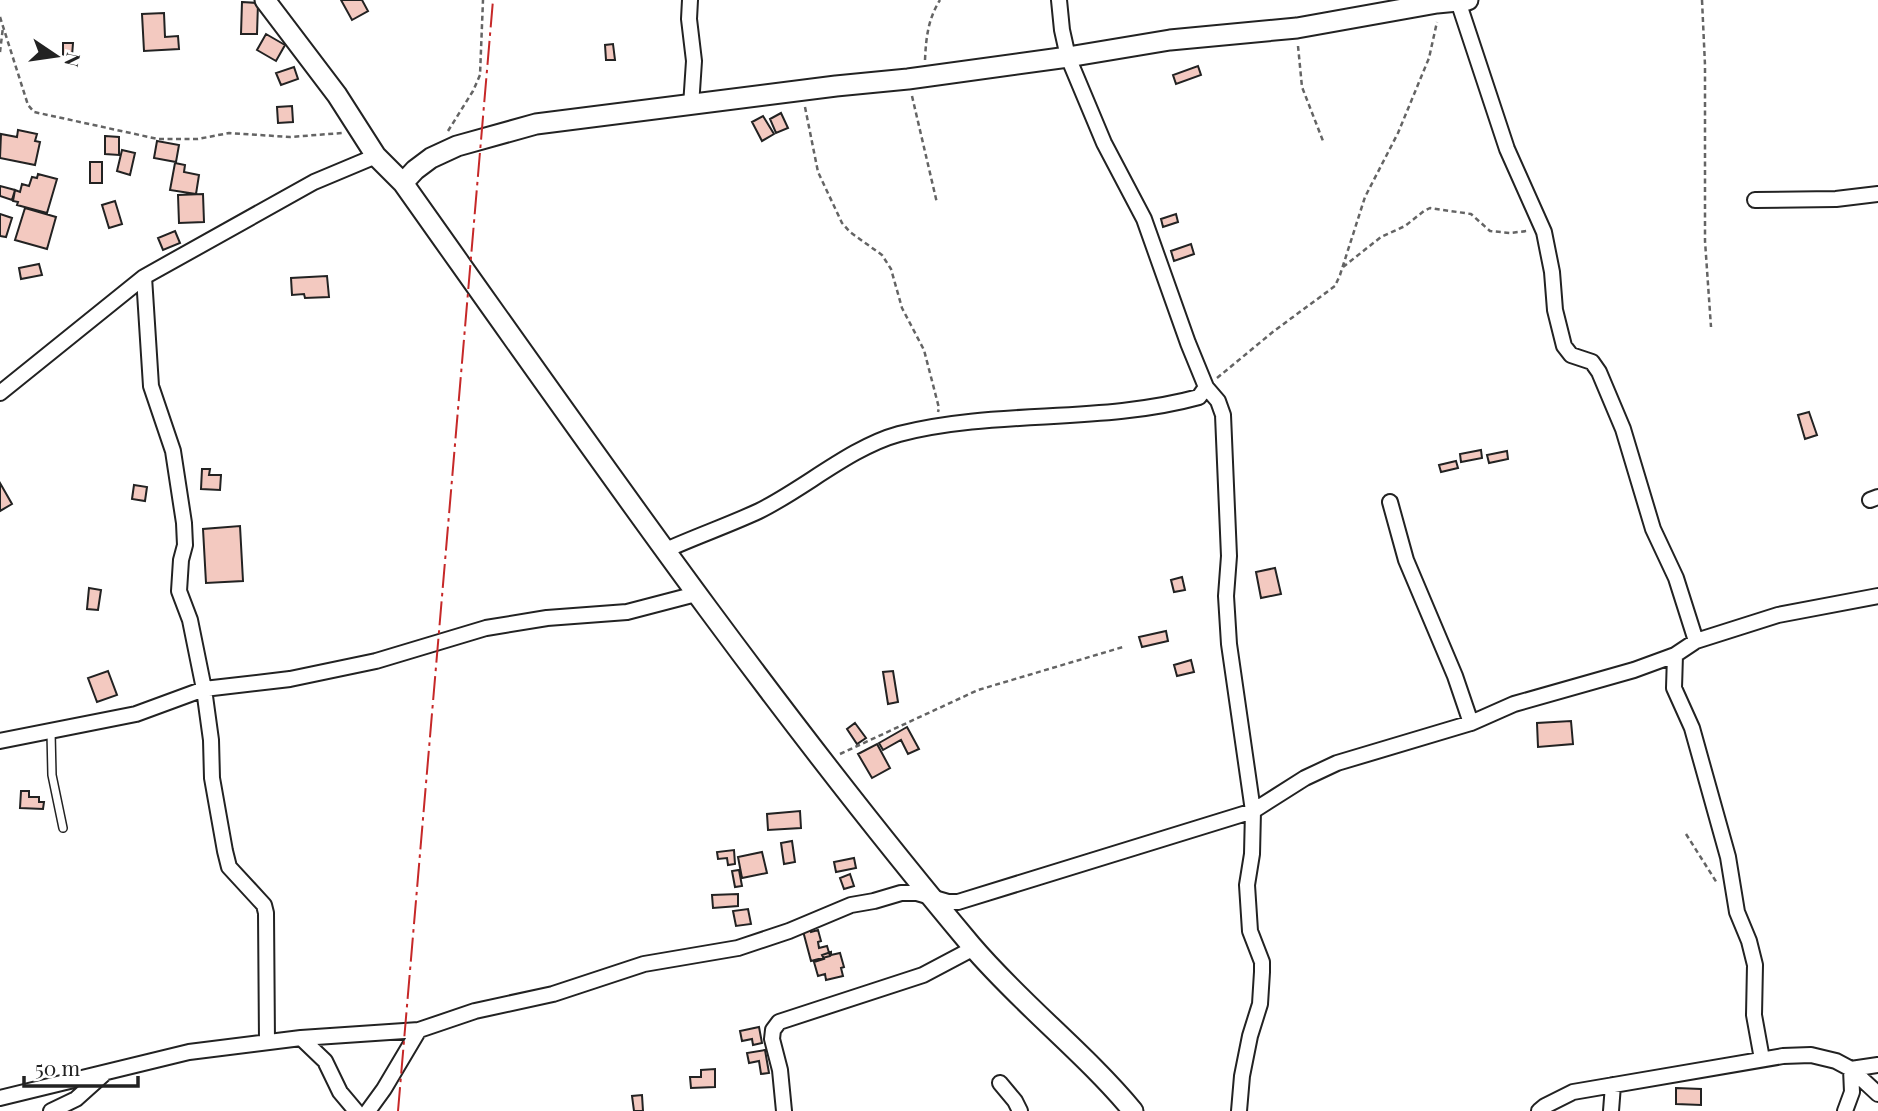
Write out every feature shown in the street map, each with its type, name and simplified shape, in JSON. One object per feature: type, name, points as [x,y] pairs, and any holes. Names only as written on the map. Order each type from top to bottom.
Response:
[{"type":"street","points":[[265,0],[337,95],[376,156],[403,183],[696,594],[824,762],[974,947],[1133,1111]]},
{"type":"street","points":[[690,0],[689,19],[694,61],[691,106]]},
{"type":"street","points":[[1059,0],[1068,57],[1104,143],[1144,219],[1206,387],[1218,401],[1223,415],[1229,556],[1226,596],[1229,644],[1252,811],[1248,896],[1250,931],[1262,962],[1260,1004],[1242,1076],[1239,1111]]},
{"type":"street","points":[[403,183],[431,158],[457,146],[536,124],[916,78],[1170,40],[1297,28],[1437,3],[1463,1],[1507,149],[1544,232],[1552,272],[1555,310],[1564,346],[1570,355],[1592,362],[1599,372],[1623,429],[1653,528],[1676,578],[1696,641]]},
{"type":"street","points":[[0,393],[144,277],[314,181],[376,156]]},
{"type":"street","points":[[1755,200],[1836,199],[1878,194]]},
{"type":"street","points":[[144,277],[151,386],[173,451],[184,523],[186,545],[181,560],[179,591],[190,620],[204,689],[211,740],[212,778],[225,851],[229,867],[264,905],[267,1042]]},
{"type":"street","points":[[666,550],[759,511],[872,444],[897,435],[935,426],[1149,407],[1199,397],[1206,387]]},
{"type":"street","points":[[1390,502],[1406,560],[1455,676],[1471,723]]},
{"type":"street","points":[[0,741],[136,714],[204,689],[261,684],[316,675],[376,661],[486,628],[547,618],[627,612],[696,594]]},
{"type":"street","points":[[0,1098],[189,1052],[301,1038],[419,1030],[475,1011],[553,994],[644,964],[738,948],[789,931],[851,905],[901,893],[917,893],[948,902],[958,902],[1252,811],[1305,778],[1336,763],[1471,723],[1514,704],[1623,674],[1675,655],[1696,641],[1778,615],[1878,596]]},
{"type":"street","points":[[1675,655],[1674,688],[1692,728],[1728,857],[1737,912],[1755,965],[1754,1015],[1762,1059]]},
{"type":"street","points":[[784,1111],[780,1070],[772,1039],[773,1030],[779,1022],[923,975],[974,947]]},
{"type":"street","points":[[368,1111],[419,1030]]},
{"type":"street","points":[[301,1038],[325,1061],[340,1092],[356,1111]]},
{"type":"street","points":[[1539,1111],[1573,1092],[1762,1059],[1811,1055],[1836,1061],[1851,1069],[1878,1094]]},
{"type":"street","points":[[1851,1069],[1878,1065]]},
{"type":"street","points":[[1845,1111],[1852,1092],[1851,1069]]},
{"type":"street","points":[[51,1111],[84,1094],[106,1072]]},
{"type":"street","points":[[1000,1083],[1020,1111]]},
{"type":"street","points":[[1611,1111],[1613,1085]]},
{"type":"lane","points":[[51,733],[52,775],[63,828]]},
{"type":"path","points":[[431,158],[473,91],[480,75],[483,0]]},
{"type":"path","points":[[937,203],[916,78],[932,12],[940,0]]},
{"type":"path","points":[[1702,0],[1706,65],[1705,241],[1712,327]]},
{"type":"path","points":[[1206,387],[1335,285],[1365,197],[1398,133],[1429,58],[1437,22],[1437,3]]},
{"type":"path","points":[[0,17],[16,72],[28,105],[34,112],[158,139],[198,139],[229,133],[290,137],[359,133]]},
{"type":"path","points":[[0,52],[4,24]]},
{"type":"path","points":[[1297,28],[1302,87],[1323,141]]},
{"type":"path","points":[[802,90],[818,173],[842,223],[882,255],[891,269],[902,308],[924,349],[939,408],[935,426]]},
{"type":"path","points":[[1342,267],[1381,237],[1405,226],[1430,208],[1471,214],[1490,231],[1544,232]]},
{"type":"path","points":[[824,762],[978,690],[1123,647]]},
{"type":"path","points":[[1686,834],[1722,889]]},
{"type":"building","points":[[341,0],[362,0],[368,11],[352,20]]},
{"type":"building","points":[[242,2],[258,3],[257,34],[241,34]]},
{"type":"building","points":[[164,13],[165,37],[178,36],[179,49],[144,51],[142,14]]},
{"type":"building","points":[[266,34],[285,45],[276,61],[257,50]]},
{"type":"building","points":[[63,43],[73,43],[72,56],[63,55]]},
{"type":"building","points":[[613,44],[615,60],[606,60],[605,45]]},
{"type":"building","points":[[1198,66],[1201,75],[1176,84],[1173,75]]},
{"type":"building","points":[[294,67],[298,79],[281,85],[276,73]]},
{"type":"building","points":[[292,106],[293,122],[278,123],[277,107]]},
{"type":"building","points":[[781,113],[788,128],[776,133],[770,119]]},
{"type":"building","points":[[763,116],[774,134],[762,141],[752,122]]},
{"type":"building","points":[[18,130],[37,134],[35,141],[40,142],[35,165],[0,158],[1,134],[17,137]]},
{"type":"building","points":[[105,136],[119,137],[119,155],[105,154]]},
{"type":"building","points":[[157,141],[179,145],[176,162],[154,158]]},
{"type":"building","points":[[122,150],[135,153],[130,175],[117,171]]},
{"type":"building","points":[[90,162],[102,162],[102,183],[90,183]]},
{"type":"building","points":[[175,163],[185,165],[184,172],[199,175],[196,194],[170,190]]},
{"type":"building","points":[[38,174],[57,179],[47,213],[17,205],[18,202],[13,201],[15,190],[20,192],[22,184],[29,186],[32,177],[37,178]]},
{"type":"building","points":[[0,186],[15,190],[12,200],[0,196]]},
{"type":"building","points":[[203,194],[204,222],[179,223],[178,195]]},
{"type":"building","points":[[115,201],[122,224],[109,228],[102,205]]},
{"type":"building","points":[[25,208],[56,217],[47,249],[15,240]]},
{"type":"building","points":[[0,214],[12,218],[6,237],[0,236]]},
{"type":"building","points":[[1176,214],[1178,222],[1163,227],[1161,219]]},
{"type":"building","points":[[175,231],[180,243],[163,250],[158,238]]},
{"type":"building","points":[[1191,244],[1194,254],[1174,261],[1171,251]]},
{"type":"building","points":[[39,264],[42,275],[21,279],[19,268]]},
{"type":"building","points":[[327,276],[329,297],[305,298],[304,294],[292,295],[291,278]]},
{"type":"building","points":[[1809,412],[1817,435],[1805,439],[1798,415]]},
{"type":"building","points":[[1481,450],[1482,458],[1461,462],[1460,454]]},
{"type":"building","points":[[1507,451],[1508,459],[1489,463],[1487,455]]},
{"type":"building","points":[[1456,461],[1458,468],[1441,472],[1439,465]]},
{"type":"building","points":[[202,469],[210,469],[209,475],[221,475],[220,490],[201,489]]},
{"type":"building","points":[[0,483],[12,504],[0,511]]},
{"type":"building","points":[[134,485],[147,487],[145,501],[132,499]]},
{"type":"building","points":[[240,526],[243,581],[206,583],[203,529]]},
{"type":"building","points":[[1275,568],[1281,594],[1261,598],[1256,572]]},
{"type":"building","points":[[1182,577],[1185,590],[1174,592],[1171,580]]},
{"type":"building","points":[[89,588],[101,590],[98,610],[87,609]]},
{"type":"building","points":[[1166,631],[1168,641],[1142,647],[1139,637]]},
{"type":"building","points":[[1191,660],[1194,672],[1177,676],[1174,665]]},
{"type":"building","points":[[108,671],[117,695],[97,702],[88,678]]},
{"type":"building","points":[[893,671],[898,702],[888,704],[883,672]]},
{"type":"building","points":[[1571,721],[1573,744],[1538,747],[1537,723]]},
{"type":"building","points":[[855,723],[866,738],[857,744],[847,729]]},
{"type":"building","points":[[907,727],[919,749],[908,754],[901,740],[883,750],[879,743]]},
{"type":"building","points":[[877,744],[890,768],[872,778],[858,754]]},
{"type":"building","points":[[21,791],[29,791],[29,797],[39,797],[39,802],[44,802],[43,809],[20,808]]},
{"type":"building","points":[[800,811],[801,828],[768,830],[767,814]]},
{"type":"building","points":[[792,841],[795,862],[784,864],[781,843]]},
{"type":"building","points":[[734,850],[735,864],[728,865],[727,858],[718,859],[717,852]]},
{"type":"building","points":[[762,852],[767,873],[742,878],[738,857]]},
{"type":"building","points":[[854,858],[856,868],[836,872],[834,862]]},
{"type":"building","points":[[739,870],[742,886],[735,887],[732,871]]},
{"type":"building","points":[[850,874],[854,886],[844,889],[840,878]]},
{"type":"building","points":[[738,894],[738,906],[713,908],[712,895]]},
{"type":"building","points":[[748,909],[751,924],[736,926],[733,911]]},
{"type":"building","points":[[810,928],[811,932],[818,930],[821,941],[818,942],[819,948],[827,946],[830,956],[811,961],[803,931]]},
{"type":"building","points":[[831,952],[831,955],[840,953],[844,967],[841,968],[843,976],[826,980],[825,974],[818,976],[814,962],[824,959],[822,955]]},
{"type":"building","points":[[759,1027],[762,1043],[753,1045],[752,1039],[742,1041],[740,1031]]},
{"type":"building","points":[[765,1050],[769,1073],[761,1074],[759,1061],[749,1063],[747,1053]]},
{"type":"building","points":[[715,1069],[715,1087],[691,1088],[690,1077],[701,1077],[701,1070]]},
{"type":"building","points":[[1676,1088],[1701,1089],[1701,1105],[1676,1104]]},
{"type":"building","points":[[642,1095],[643,1111],[634,1111],[632,1096]]},
{"type":"power","points":[[398,1111],[493,0]]}]
